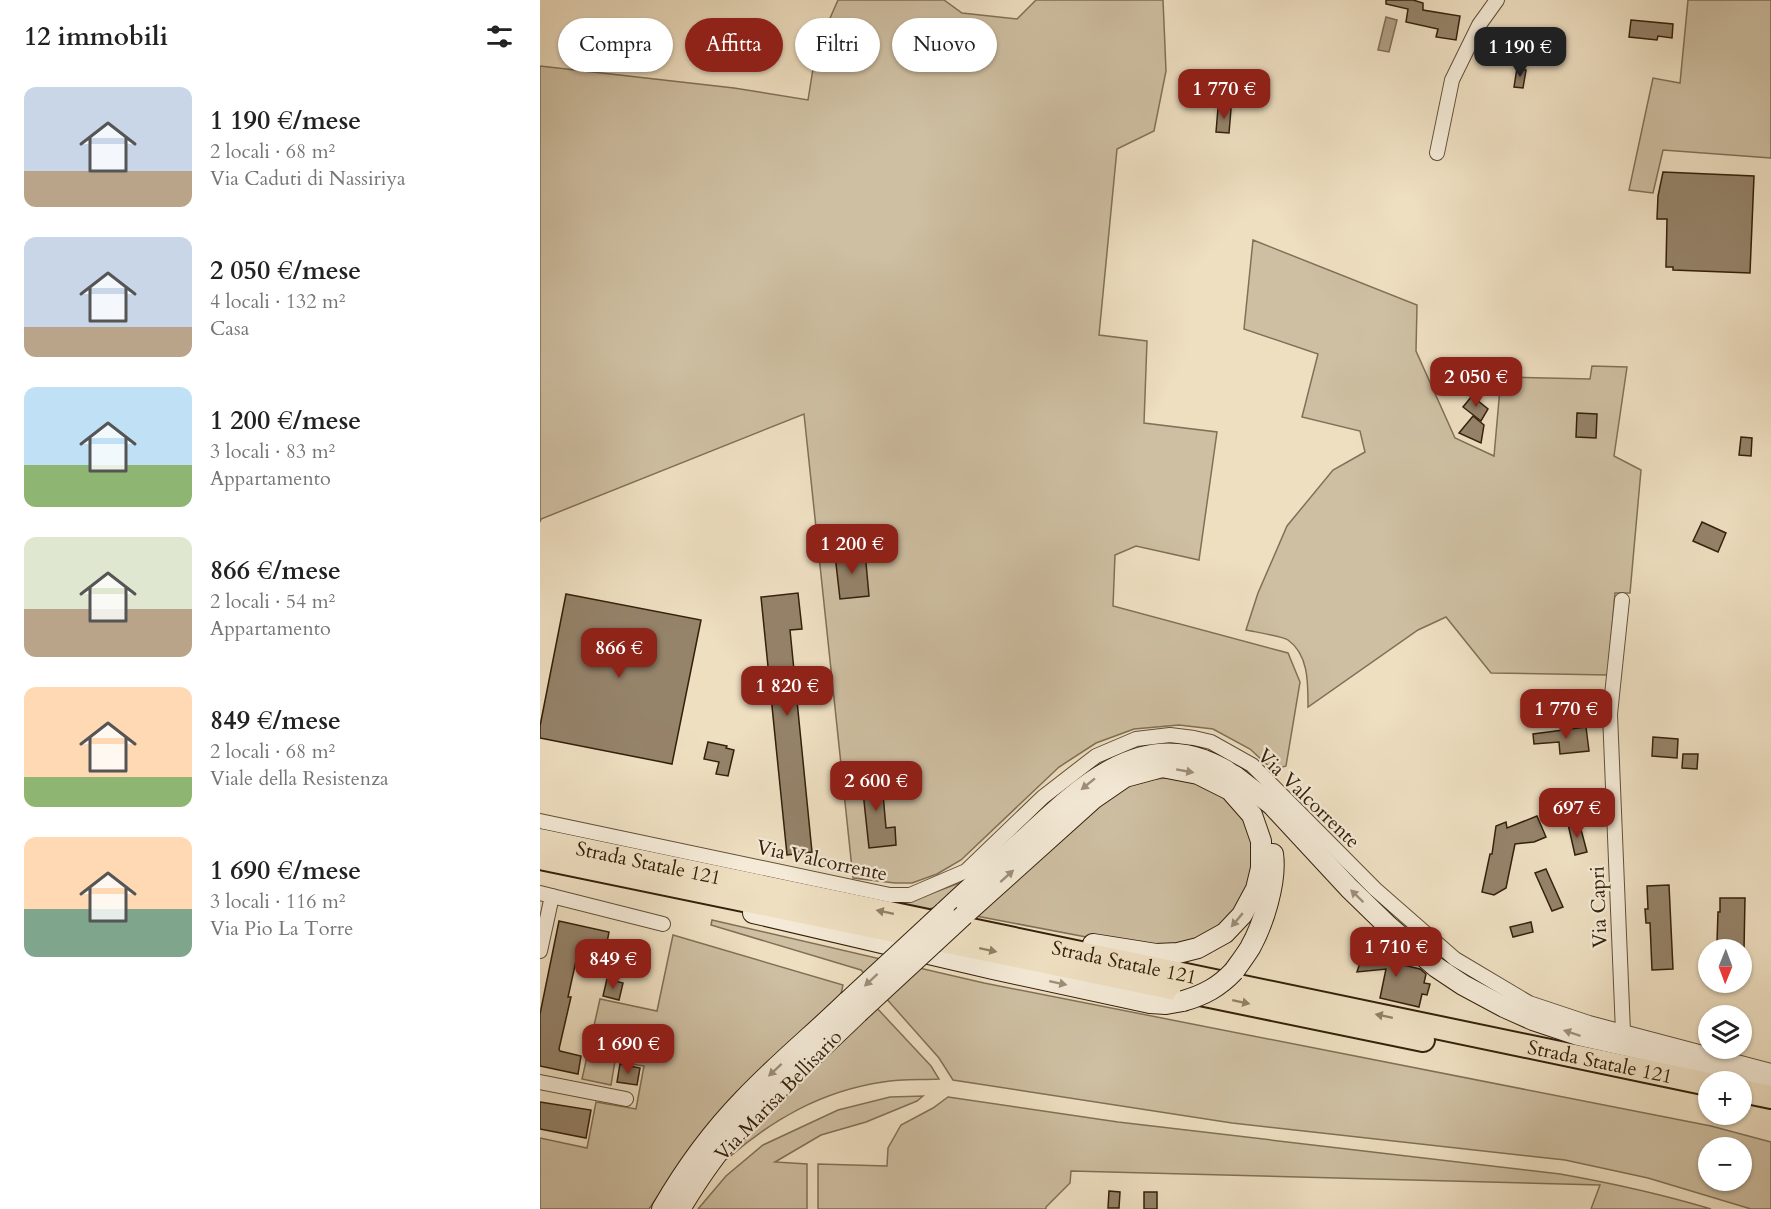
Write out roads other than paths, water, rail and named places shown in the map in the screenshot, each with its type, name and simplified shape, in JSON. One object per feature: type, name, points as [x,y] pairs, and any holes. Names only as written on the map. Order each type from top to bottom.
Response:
[{"type":"main road","points":[[853,1007],[944,912],[1054,811],[1096,777],[1142,757],[1176,753],[1214,764],[1235,776],[1272,805],[1349,888],[1386,924],[1436,967],[1463,985],[1523,1016],[1578,1035],[1659,1053],[1771,1083]]},
{"type":"main road","points":[[853,1007],[964,915],[1093,799],[1125,777],[1162,767],[1198,774],[1230,790],[1252,815],[1261,841],[1261,868],[1256,889],[1242,915],[1226,933],[1198,948],[1156,954],[1118,949],[975,921],[922,920]]},
{"type":"main road","points":[[546,859],[644,889],[993,969],[1150,1003],[1166,1004],[1183,1001],[1211,990],[1223,982],[1250,949],[1261,924],[1271,885],[1274,860],[1266,823],[1260,810],[1235,776]]},
{"type":"main road","name":"Strada Statale 121","points":[[540,840],[1698,1082]]},
{"type":"main road","name":"Strada Statale 121","points":[[546,859],[1698,1097]]},
{"type":"main road","name":"Via Marisa Bellisario","points":[[662,1209],[679,1178],[745,1098],[853,1007]]},
{"type":"main road","name":"Via Marisa Bellisario","points":[[680,1209],[697,1181],[725,1144],[853,1007]]},
{"type":"main road","points":[[1752,1092],[1771,1097]]},
{"type":"main road","points":[[1752,1108],[1771,1112]]},
{"type":"street","points":[[1437,153],[1452,80],[1479,26],[1497,0]]},
{"type":"street","name":"Via Capri","points":[[1622,600],[1610,714],[1623,1032]]},
{"type":"street","name":"Via Valcorrente","points":[[540,821],[890,895],[910,895],[966,871],[1043,797],[1096,756],[1136,739],[1170,735],[1194,738],[1210,742],[1252,765],[1375,889],[1455,959],[1529,1003],[1589,1023],[1771,1071]]},
{"type":"street","points":[[540,951],[546,895],[663,924]]},
{"type":"street","points":[[540,1082],[626,1099]]}]
